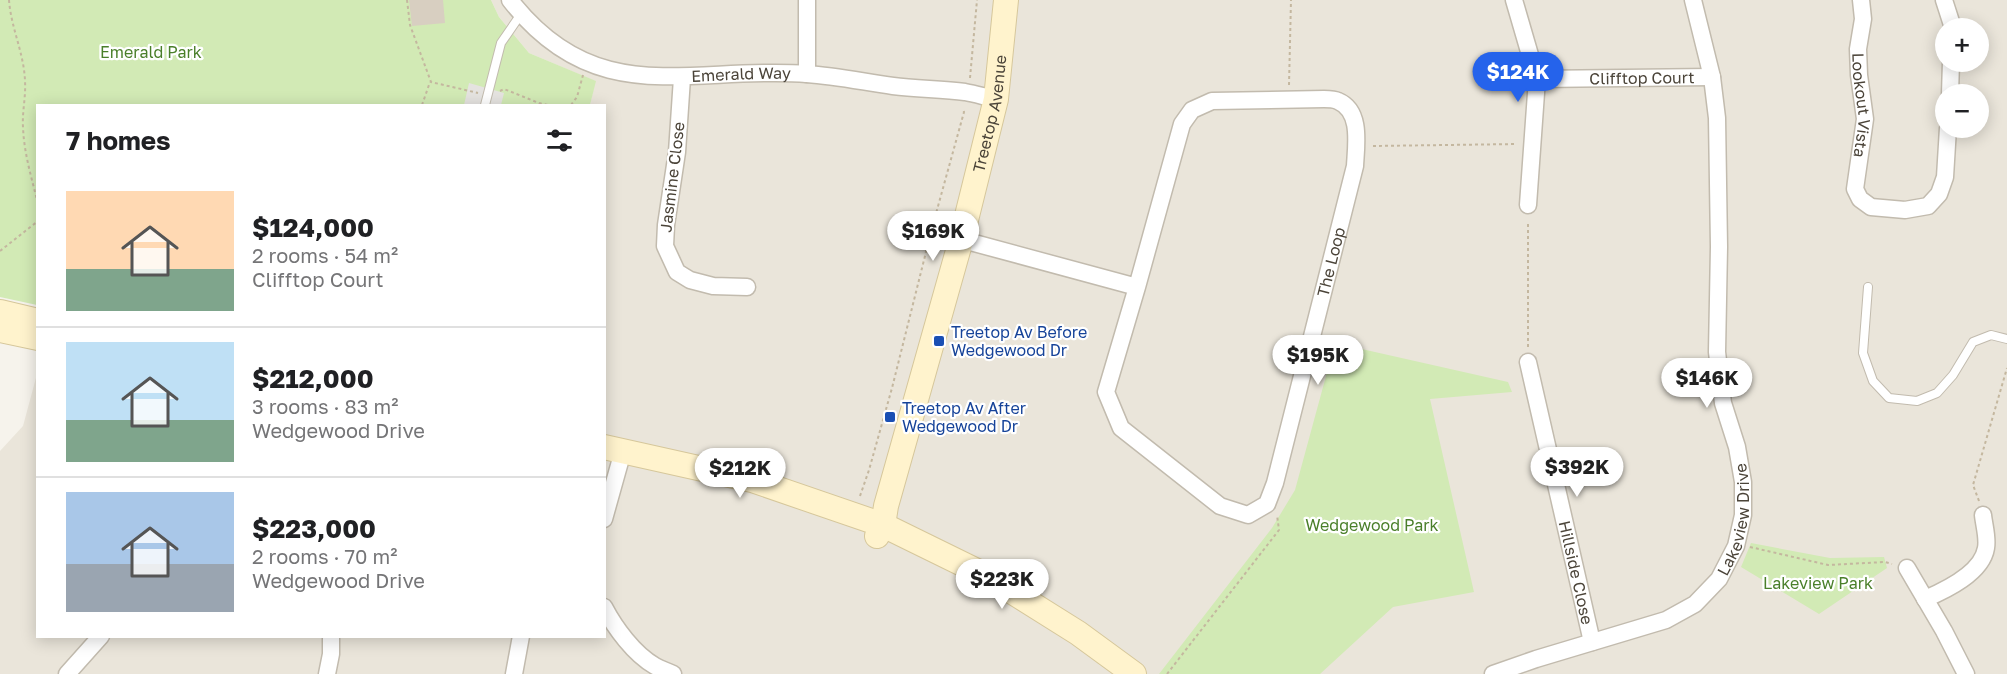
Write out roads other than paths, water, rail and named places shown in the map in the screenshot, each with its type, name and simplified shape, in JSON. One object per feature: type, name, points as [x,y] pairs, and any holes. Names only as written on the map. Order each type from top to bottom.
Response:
[{"type":"street","name":"Emerald Way","points":[[510,0],[521,14],[547,38],[570,55],[633,75],[682,78],[748,74],[807,74],[983,96]]},
{"type":"street","points":[[807,0],[807,74]]},
{"type":"street","name":"Treetop Avenue","points":[[983,96],[994,0]]},
{"type":"street","name":"Treetop Avenue","points":[[873,528],[956,238],[983,96],[1006,0]]},
{"type":"street","points":[[1514,0],[1537,79],[1528,205]]},
{"type":"street","name":"Lakeview Drive","points":[[1493,674],[1666,620],[1695,604],[1719,579],[1736,546],[1743,515],[1743,482],[1737,447],[1723,403],[1717,352],[1719,247],[1717,130],[1712,76],[1693,0]]},
{"type":"street","name":"Lookout Vista","points":[[1861,0],[1863,19],[1858,49],[1865,119],[1856,189],[1860,199],[1871,207],[1905,210],[1928,207],[1939,194],[1945,177],[1947,138]]},
{"type":"street","points":[[1944,0],[1950,18]]},
{"type":"street","name":"Clifftop Court","points":[[1537,79],[1712,76]]},
{"type":"street","name":"Jasmine Close","points":[[682,78],[677,152],[665,246],[677,272],[690,280],[713,286],[747,287]]},
{"type":"street","name":"The Loop","points":[[1324,99],[1339,101],[1352,114],[1356,126],[1355,166],[1275,483],[1267,504],[1248,515],[1220,506],[1121,428],[1106,392],[1137,287],[1182,124],[1192,110],[1212,101],[1324,99]]},
{"type":"street","points":[[956,238],[1137,287]]},
{"type":"street","points":[[0,312],[36,321]]},
{"type":"street","points":[[0,330],[36,338]]},
{"type":"street","name":"Hillside Close","points":[[1527,362],[1592,642]]},
{"type":"street","points":[[606,505],[613,456],[752,480],[987,576],[1078,633],[1134,674]]},
{"type":"street","points":[[1925,599],[1944,591],[1966,577],[1983,558],[1987,547],[1983,515]]},
{"type":"street","points":[[873,528],[1004,599],[1112,674]]},
{"type":"street","points":[[1907,568],[1944,631],[1965,674]]},
{"type":"street","points":[[606,610],[625,639],[654,666],[673,674]]},
{"type":"street","points":[[76,671],[100,638]]},
{"type":"street","points":[[327,674],[331,638]]},
{"type":"street","points":[[514,674],[521,638]]},
{"type":"lane","points":[[486,100],[501,43],[521,14]]},
{"type":"lane","points":[[1868,287],[1863,353],[1873,381],[1889,398],[1917,401],[1937,393],[1953,375],[1973,342],[1991,335],[2007,339]]},
{"type":"place","name":"Treetop Av Before Wedgewood Dr","points":[[939,341]]},
{"type":"place","name":"Treetop Av After Wedgewood Dr","points":[[890,417]]},
{"type":"park label","name":"Emerald Park","points":[[151,52]]},
{"type":"park label","name":"Wedgewood Park","points":[[1372,525]]},
{"type":"park label","name":"Lakeview Park","points":[[1818,583]]}]
